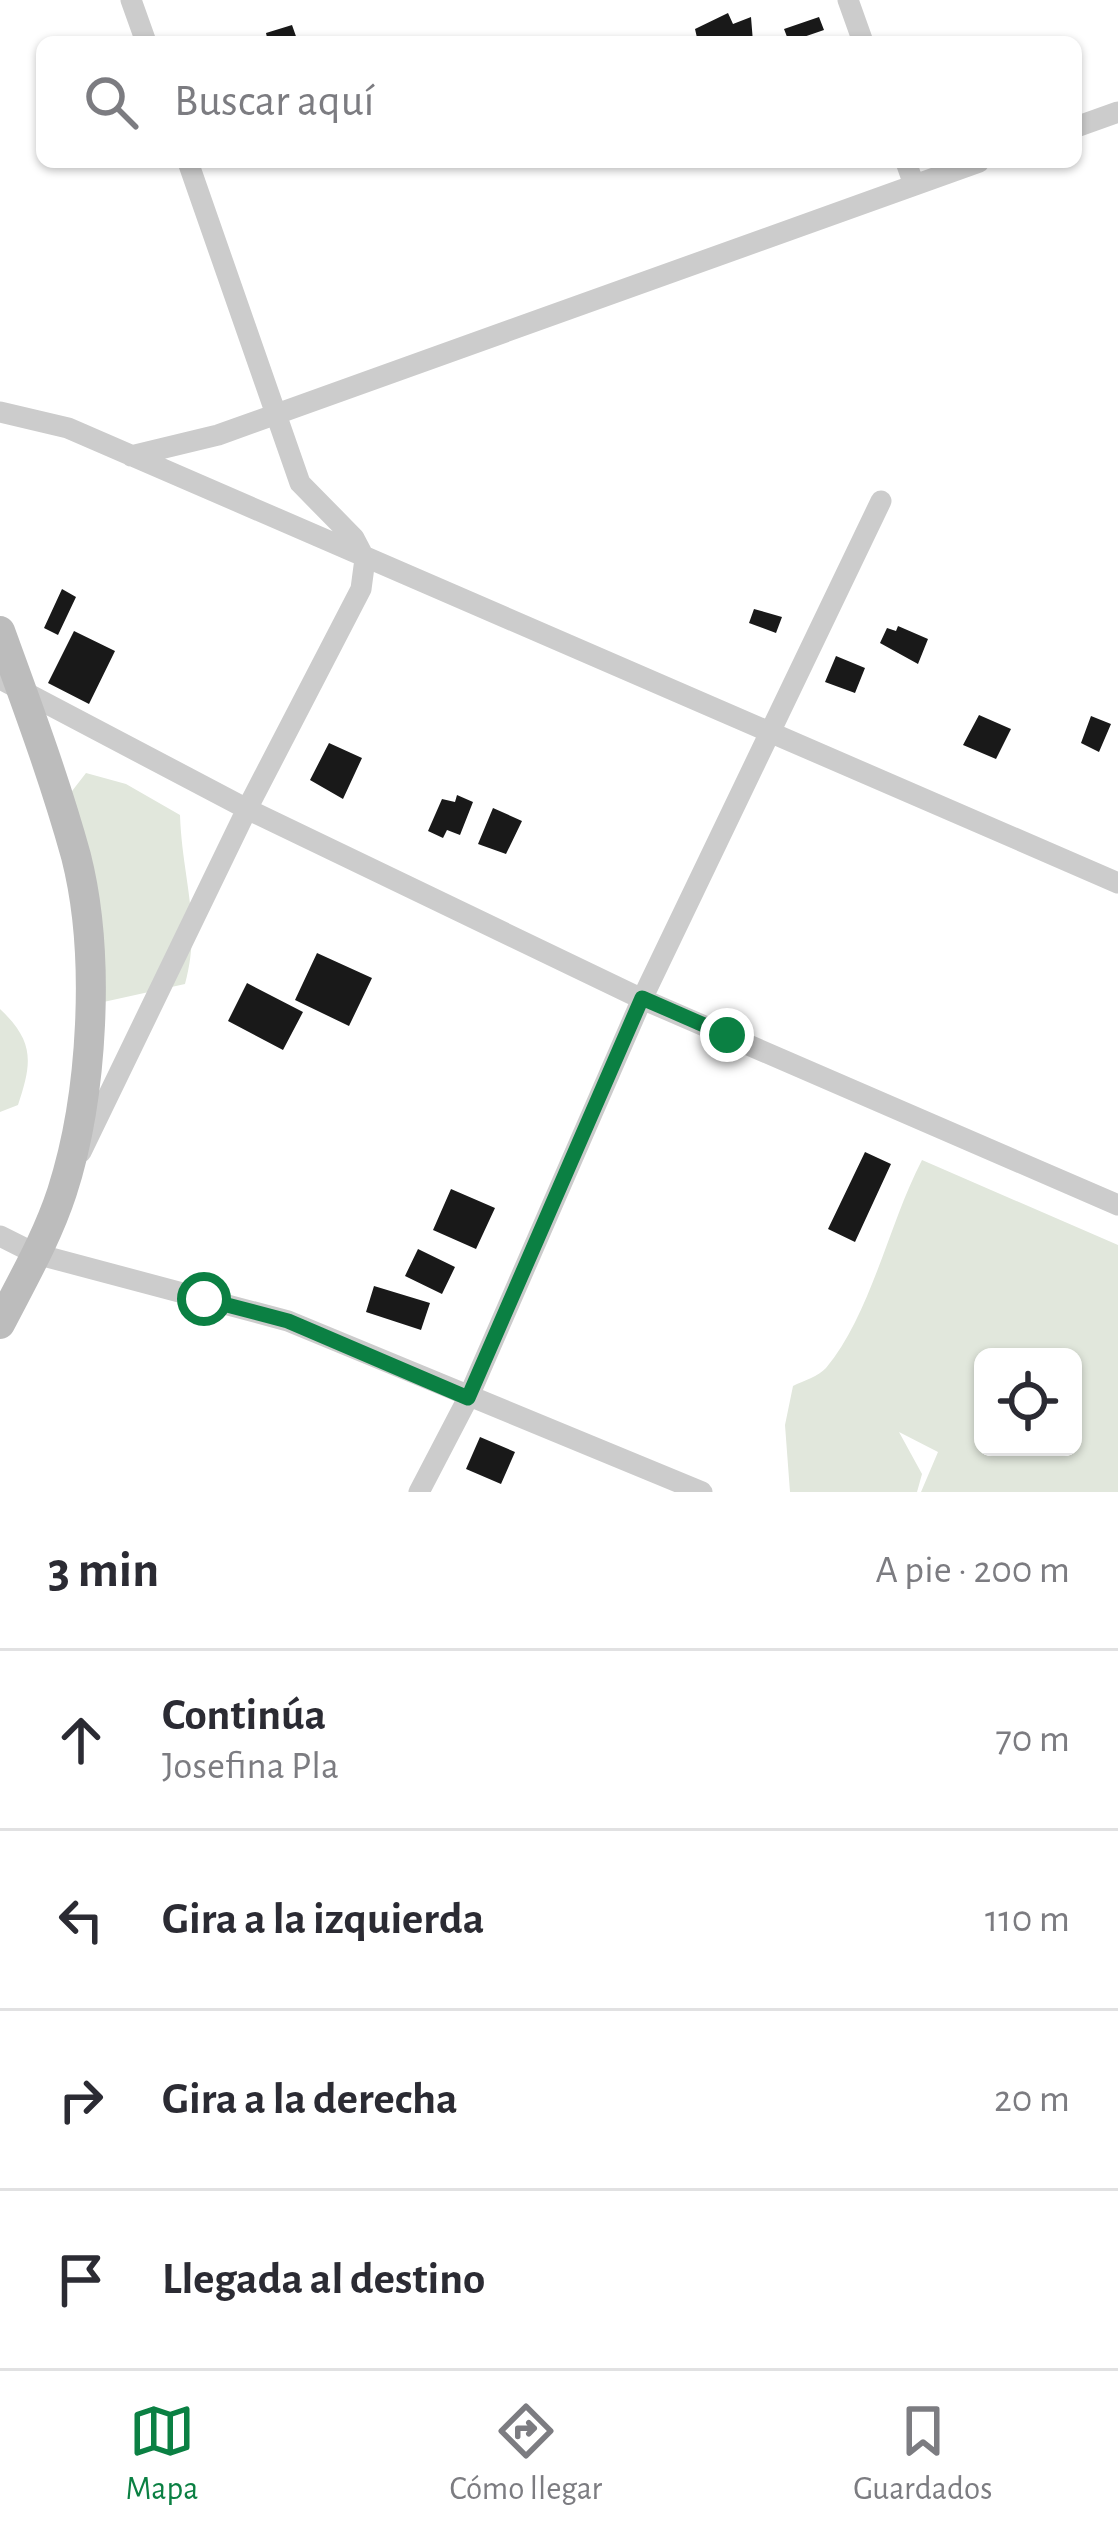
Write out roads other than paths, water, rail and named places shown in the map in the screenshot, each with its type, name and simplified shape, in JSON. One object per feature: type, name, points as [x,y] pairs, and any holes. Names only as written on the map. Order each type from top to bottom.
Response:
[{"type":"main road","points":[[0,631],[11,685],[76,859],[86,927],[86,1073],[62,1190],[36,1255],[0,1324]]},
{"type":"street","points":[[131,0],[144,36]]},
{"type":"street","points":[[848,0],[861,36]]},
{"type":"street","points":[[1082,125],[1118,112]]},
{"type":"street","points":[[62,1190],[247,809],[361,589],[364,559],[354,538],[300,482],[190,168]]},
{"type":"street","points":[[908,168],[914,185]]},
{"type":"street","points":[[131,456],[276,414],[962,168]]},
{"type":"street","points":[[0,412],[68,428],[1118,883]]},
{"type":"street","points":[[419,1492],[468,1398],[642,998],[881,501]]},
{"type":"street","points":[[11,685],[247,809],[642,998],[1118,1204]]},
{"type":"street","points":[[0,1236],[36,1255],[288,1321],[702,1492]]}]
